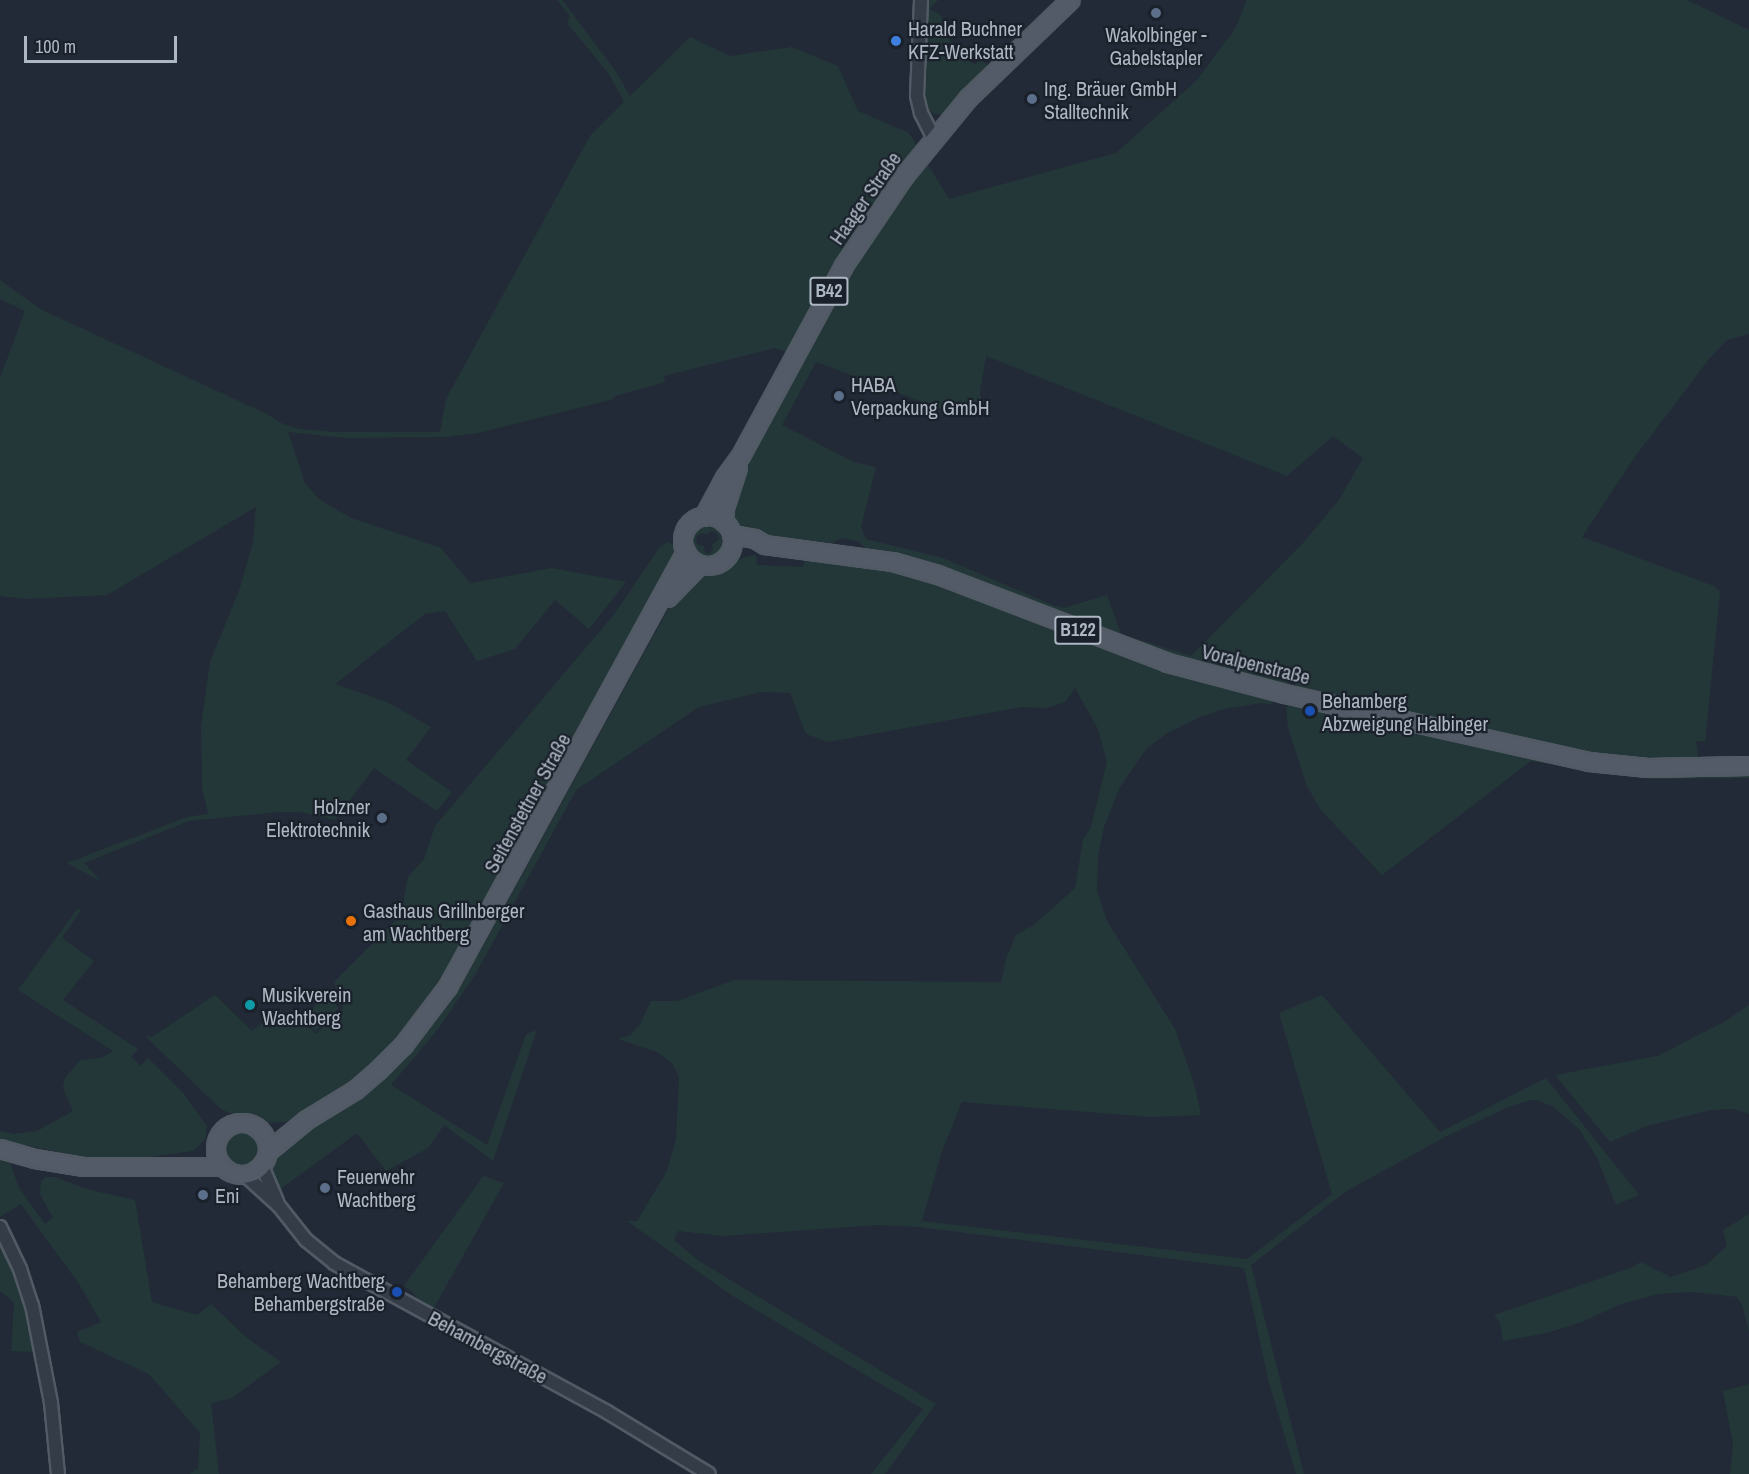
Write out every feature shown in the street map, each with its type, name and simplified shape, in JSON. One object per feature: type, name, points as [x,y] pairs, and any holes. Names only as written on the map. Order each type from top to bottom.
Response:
[{"type":"main road","name":"Haager Straße","points":[[704,517],[725,478],[741,456],[844,266],[904,177],[934,138],[992,74],[1071,0]]},
{"type":"main road","name":"Haager Straße","points":[[728,528],[725,508],[741,456]]},
{"type":"main road","name":"B122","points":[[686,552],[683,542],[686,530],[693,521],[704,517],[714,517],[728,528]]},
{"type":"main road","name":"Voralpenstraße","points":[[728,528],[765,545]]},
{"type":"main road","points":[[728,528],[730,553]]},
{"type":"main road","name":"Voralpenstraße","points":[[730,553],[765,545],[817,550],[893,562],[949,579],[1168,663],[1285,694],[1516,747],[1589,762],[1648,768],[1749,766]]},
{"type":"main road","points":[[686,552],[700,565]]},
{"type":"main road","name":"Seitenstettner Straße","points":[[265,1159],[307,1120],[356,1090],[378,1071],[404,1045],[448,987],[686,552]]},
{"type":"main road","name":"B122","points":[[700,565],[717,564],[730,553]]},
{"type":"main road","name":"Seitenstettner Straße","points":[[648,623],[678,585],[700,565]]},
{"type":"main road","name":"Seitenstettner Straße","points":[[261,1130],[307,1120]]},
{"type":"main road","name":"B122","points":[[216,1148],[220,1135],[234,1124],[253,1125],[261,1130]]},
{"type":"main road","points":[[261,1130],[268,1144],[265,1159]]},
{"type":"main road","points":[[168,1167],[216,1148],[223,1167]]},
{"type":"main road","points":[[0,1149],[35,1159],[84,1167],[223,1167],[245,1175]]},
{"type":"main road","name":"B122","points":[[245,1175],[265,1159]]},
{"type":"street","points":[[921,0],[917,96],[921,113],[934,138]]},
{"type":"street","points":[[265,1159],[279,1206]]},
{"type":"street","points":[[245,1175],[279,1206]]},
{"type":"street","name":"Behambergstraße","points":[[279,1206],[306,1240],[351,1274],[597,1406],[709,1474]]},
{"type":"street","points":[[0,1227],[20,1269],[32,1305],[48,1384],[58,1474]]},
{"type":"shaded area","points":[[557,0],[562,0],[615,70],[630,96],[690,37],[730,56],[792,47],[838,66],[858,111],[909,133],[949,199],[1116,153],[1197,80],[1235,29],[1247,0],[1687,0],[1749,30],[1749,334],[1727,340],[1709,359],[1634,458],[1582,537],[1714,586],[1720,592],[1705,742],[1696,741],[1698,758],[1694,762],[1654,762],[1506,751],[1749,770],[1749,778],[1652,779],[1531,761],[1382,875],[1320,809],[1307,786],[1288,728],[1286,707],[1290,705],[1327,714],[1340,698],[1295,686],[1296,681],[1281,686],[1241,679],[1117,637],[1114,631],[1106,628],[1103,631],[918,561],[865,548],[859,542],[842,538],[832,543],[753,535],[741,530],[731,518],[736,488],[800,356],[775,348],[664,376],[665,382],[615,396],[614,399],[478,433],[447,437],[345,438],[288,432],[305,483],[320,500],[351,518],[441,548],[470,583],[552,568],[626,582],[589,629],[555,600],[515,649],[477,661],[445,611],[425,614],[335,684],[387,702],[431,727],[406,760],[452,792],[437,811],[374,768],[335,820],[301,812],[278,812],[189,821],[84,863],[102,882],[67,863],[187,817],[208,814],[202,787],[201,726],[210,662],[240,588],[253,542],[256,507],[107,595],[25,599],[0,596],[0,378],[25,311],[0,299],[0,280],[40,309],[269,415],[283,424],[299,429],[334,432],[440,432],[446,399],[590,136],[624,102],[609,74],[567,23],[570,16]],"holes":[[[986,356],[1287,476],[1333,436],[1363,458],[1339,500],[1303,543],[1191,656],[1121,634],[1107,595],[1064,608],[1055,606],[943,558],[866,539],[861,527],[876,467],[854,462],[782,425],[816,362],[966,417],[974,415],[984,409],[980,393]]]},
{"type":"shaded area","points":[[927,0],[938,0],[929,9],[939,14],[950,27],[944,34],[974,65],[981,59],[989,67],[946,113],[940,115],[934,114],[928,108],[924,91]]},
{"type":"shaded area","points":[[708,525],[718,529],[724,544],[714,557],[703,558],[691,547],[691,536],[698,527]],"holes":[[[711,531],[717,533],[719,539],[712,545],[713,550],[708,554],[704,546],[697,544],[696,537],[701,533],[707,534]]]},
{"type":"shaded area","points":[[668,542],[677,547],[678,553],[438,990],[381,1057],[338,1092],[286,1122],[267,1123],[247,1115],[229,1113],[221,1109],[145,1036],[152,1037],[215,995],[252,1031],[280,1010],[291,1021],[297,1016],[316,1034],[343,1008],[334,982],[401,915],[408,877],[424,859],[435,826],[616,612],[659,548]]},
{"type":"shaded area","points":[[756,555],[757,565],[803,567],[805,559],[924,579],[961,590],[1149,665],[1271,699],[1273,705],[1261,703],[1224,709],[1200,717],[1169,732],[1147,748],[1120,787],[1104,827],[1098,855],[1097,891],[1107,921],[1175,1029],[1194,1083],[1201,1115],[1151,1117],[962,1102],[942,1151],[922,1221],[1247,1259],[1332,1194],[1279,1013],[1322,995],[1440,1132],[1546,1078],[1639,1195],[1616,1205],[1597,1158],[1579,1129],[1554,1107],[1530,1100],[1506,1108],[1445,1137],[1345,1192],[1251,1265],[1304,1474],[1296,1474],[1269,1383],[1244,1268],[919,1227],[877,1225],[722,1236],[678,1231],[674,1240],[699,1261],[936,1404],[885,1474],[871,1474],[923,1409],[731,1295],[627,1221],[637,1221],[667,1171],[676,1139],[679,1077],[672,1063],[657,1052],[618,1039],[630,1035],[640,1024],[651,1001],[677,1001],[734,980],[1001,982],[1006,959],[1016,935],[1035,924],[1075,888],[1083,840],[1091,827],[1107,762],[1098,729],[1075,688],[1065,702],[1047,708],[1022,707],[828,742],[806,734],[790,693],[761,692],[699,707],[576,790],[475,975],[438,1029],[391,1085],[487,1145],[526,1034],[537,1030],[493,1161],[444,1125],[428,1148],[386,1171],[357,1133],[278,1191],[272,1175],[275,1155],[300,1134],[355,1102],[381,1080],[413,1048],[442,1011],[482,948],[676,595],[696,576],[719,571],[745,557]]},
{"type":"shaded area","points":[[78,908],[81,910],[62,938],[94,961],[63,1000],[138,1049],[131,1057],[141,1066],[148,1058],[184,1094],[207,1126],[205,1139],[193,1151],[127,1160],[97,1160],[0,1140],[0,1131],[14,1134],[37,1131],[73,1111],[63,1088],[65,1078],[80,1060],[101,1058],[113,1051],[18,990]]},
{"type":"shaded area","points":[[326,995],[339,1008],[315,1031],[302,1019]]},
{"type":"shaded area","points":[[1749,1005],[1749,1114],[1735,1109],[1711,1110],[1647,1126],[1610,1142],[1555,1075],[1657,1056],[1724,1022]]},
{"type":"shaded area","points":[[243,1129],[256,1135],[262,1148],[256,1161],[243,1167],[230,1161],[224,1148],[230,1135]]},
{"type":"shaded area","points":[[0,1159],[10,1162],[19,1188],[45,1224],[53,1218],[40,1194],[41,1182],[45,1177],[55,1177],[86,1189],[135,1200],[152,1302],[197,1315],[211,1304],[247,1338],[281,1362],[232,1398],[211,1403],[219,1474],[190,1474],[198,1468],[200,1433],[149,1374],[80,1342],[77,1332],[101,1322],[79,1284],[21,1204],[0,1217]]},
{"type":"shaded area","points":[[483,1176],[504,1183],[432,1311],[419,1303],[413,1292],[404,1286]]},
{"type":"shaded area","points":[[1749,1214],[1749,1332],[1743,1308],[1737,1297],[1693,1292],[1658,1294],[1621,1304],[1582,1322],[1547,1333],[1503,1341],[1500,1323],[1494,1315],[1630,1268],[1641,1262],[1671,1277],[1706,1265],[1727,1246],[1723,1230]]},
{"type":"shaded area","points":[[0,1236],[16,1268],[39,1352],[11,1351],[14,1302],[0,1291]]},
{"type":"shaded area","points":[[1749,1384],[1749,1474],[1730,1474],[1733,1444],[1723,1391]]},
{"type":"place","name":"Wakolbinger - Gabelstapler","points":[[1156,13]]},
{"type":"place","name":"Harald Buchner KFZ-Werkstatt","points":[[896,41]]},
{"type":"place","name":"Ing. Bräuer GmbH Stalltechnik","points":[[1032,99]]},
{"type":"place","name":"HABA Verpackung GmbH","points":[[839,396]]},
{"type":"place","name":"Behamberg Abzweigung Halbinger","points":[[1310,711]]},
{"type":"place","name":"Holzner Elektrotechnik","points":[[382,818]]},
{"type":"place","name":"Gasthaus Grillnberger am Wachtberg","points":[[351,921]]},
{"type":"place","name":"Musikverein Wachtberg","points":[[250,1005]]},
{"type":"place","name":"Feuerwehr Wachtberg","points":[[325,1188]]},
{"type":"place","name":"Eni","points":[[203,1195]]},
{"type":"place","name":"Behamberg Wachtberg Behambergstraße","points":[[397,1292]]}]
